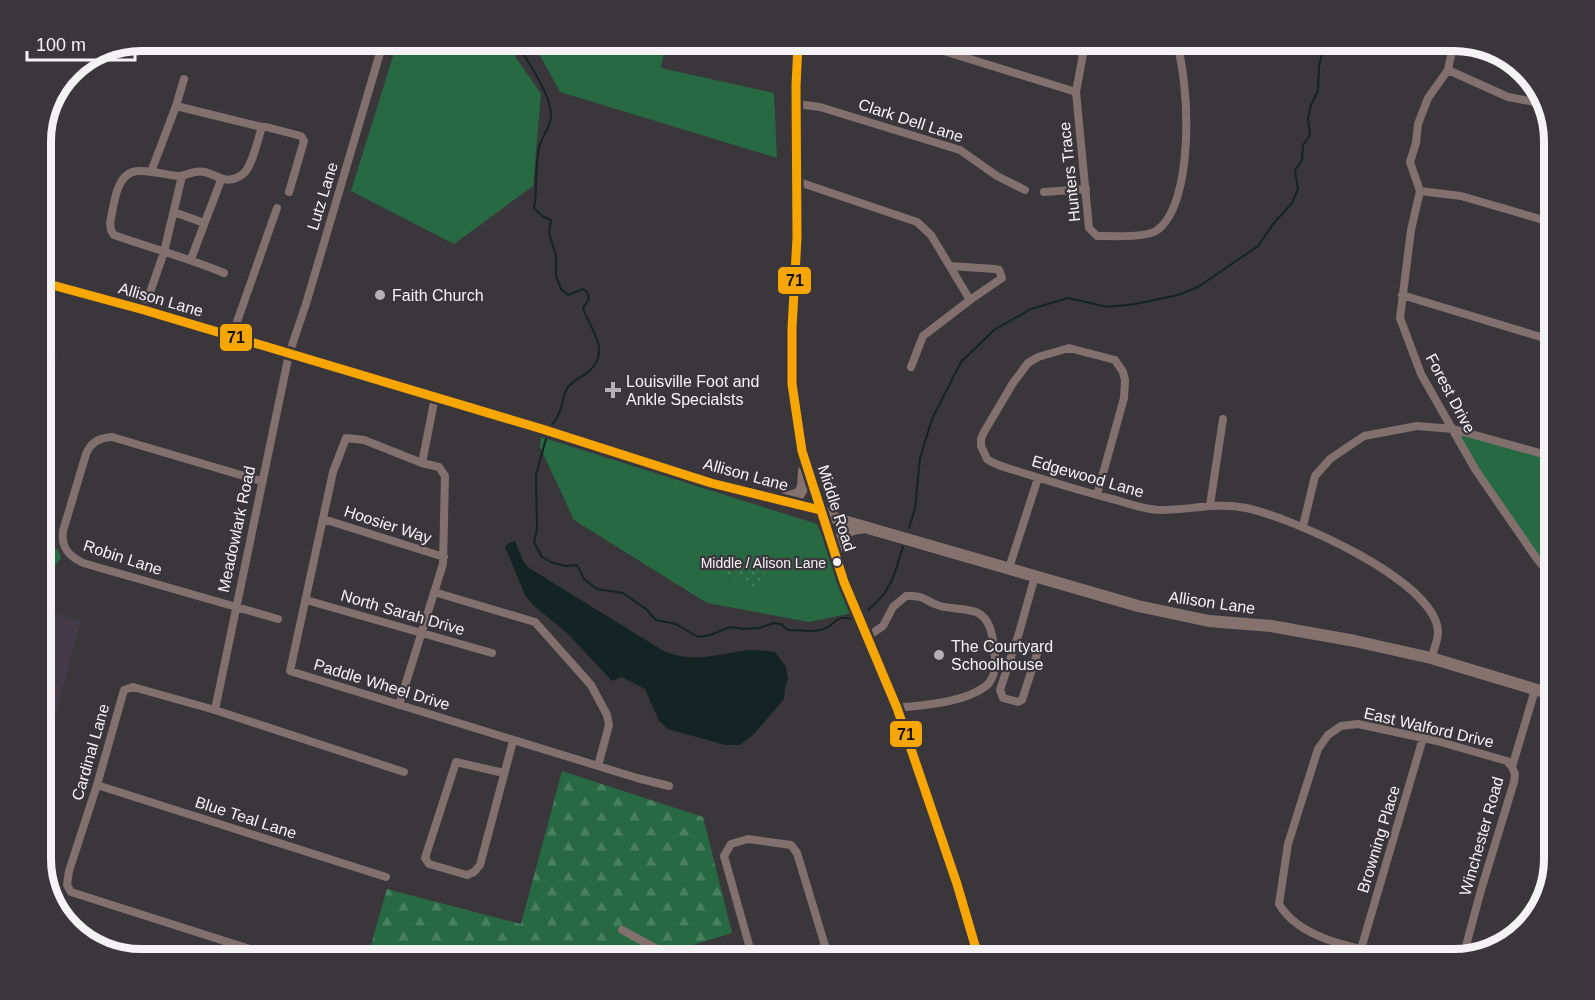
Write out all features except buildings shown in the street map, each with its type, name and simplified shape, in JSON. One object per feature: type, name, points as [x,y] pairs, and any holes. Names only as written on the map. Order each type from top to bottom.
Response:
[{"type":"main road","name":"Middle Road","points":[[798,51],[797,238],[792,328],[792,384],[797,422],[805,461],[820,510],[867,638],[897,708],[977,949]]},
{"type":"main road","name":"Allison Lane","points":[[51,285],[144,310],[542,429],[748,494],[820,510],[837,519],[1137,606],[1220,622],[1271,626],[1355,641],[1431,658],[1544,692]]},
{"type":"main road","points":[[778,500],[799,494],[805,478],[805,461]]},
{"type":"main road","points":[[837,559],[836,550],[840,537],[848,530],[858,527],[871,529]]},
{"type":"street","name":"Lutz Lane","points":[[289,354],[306,304],[381,51]]},
{"type":"street","points":[[941,51],[1077,92]]},
{"type":"street","name":"Hunters Trace","points":[[1084,51],[1077,92],[1089,228],[1097,236],[1150,234],[1166,222],[1175,205],[1185,165],[1186,112],[1182,58],[1179,51]]},
{"type":"street","points":[[1452,51],[1448,70],[1428,98],[1418,124],[1416,143],[1410,162],[1420,191],[1461,196],[1544,220]]},
{"type":"street","points":[[1448,70],[1508,97],[1535,102]]},
{"type":"street","points":[[151,172],[184,79]]},
{"type":"street","name":"Clark Dell Lane","points":[[796,104],[820,107],[960,150],[1009,183],[1025,190]]},
{"type":"street","points":[[176,106],[301,136],[304,141],[289,192]]},
{"type":"street","points":[[224,273],[191,259],[114,235],[110,224],[123,178],[129,173],[138,171],[182,176],[197,171],[208,173],[221,180],[228,180],[248,169],[262,127]]},
{"type":"street","points":[[144,310],[164,252],[182,176]]},
{"type":"street","points":[[191,259],[221,180]]},
{"type":"street","points":[[796,181],[917,222],[931,235],[970,300]]},
{"type":"street","points":[[1044,192],[1086,189]]},
{"type":"street","name":"Forest Drive","points":[[1420,191],[1411,230],[1400,318],[1421,374],[1475,469],[1544,567]]},
{"type":"street","points":[[232,336],[277,208]]},
{"type":"street","points":[[174,212],[204,224]]},
{"type":"street","points":[[911,367],[923,336],[970,300],[1001,280],[1002,274],[995,268],[950,266]]},
{"type":"street","points":[[1402,295],[1544,338]]},
{"type":"street","name":"Edgewood Lane","points":[[1097,495],[1124,398],[1123,372],[1114,360],[1069,348],[1038,357],[1028,363],[990,421],[981,439],[984,455],[991,462],[1038,478],[1097,495],[1142,507],[1160,510],[1230,505],[1303,526],[1364,556],[1408,587],[1435,620],[1438,631],[1431,658]]},
{"type":"street","name":"Meadowlark Road","points":[[215,710],[289,354]]},
{"type":"street","points":[[399,705],[444,557],[445,476],[439,467],[422,463],[435,397]]},
{"type":"street","points":[[1210,505],[1223,419]]},
{"type":"street","points":[[1303,526],[1316,476],[1329,459],[1364,436],[1417,426],[1454,429],[1544,454]]},
{"type":"street","name":"Robin Lane","points":[[261,481],[112,437],[103,438],[92,443],[86,454],[63,531],[62,542],[69,554],[83,563],[278,619]]},
{"type":"street","name":"Paddle Wheel Drive","points":[[422,463],[364,440],[346,438],[333,472],[290,671],[513,741],[669,786]]},
{"type":"street","points":[[1009,568],[1038,478]]},
{"type":"street","name":"Hoosier Way","points":[[323,519],[444,557]]},
{"type":"street","points":[[1016,643],[1033,648],[1037,654],[1022,700],[1018,702],[1003,698],[1000,693],[1035,576]]},
{"type":"street","points":[[434,592],[535,622],[591,685],[607,715],[609,725],[598,766]]},
{"type":"street","points":[[867,638],[883,626],[893,607],[906,596],[921,596],[938,605],[976,612],[989,624],[996,664],[993,678],[986,686],[965,696],[949,700],[897,708]]},
{"type":"street","name":"North Sarah Drive","points":[[306,600],[492,653]]},
{"type":"street","name":"Cardinal Lane","points":[[247,949],[71,892],[67,885],[69,871],[124,690],[133,687],[215,710],[404,772]]},
{"type":"street","name":"Winchester Road","points":[[1465,948],[1514,782],[1515,774],[1512,767],[1535,690]]},
{"type":"street","name":"East Walford Drive","points":[[1361,949],[1323,939],[1289,916],[1279,904],[1288,844],[1318,749],[1328,735],[1341,726],[1358,724],[1423,738],[1507,761],[1512,767]]},
{"type":"street","name":"Browning Place","points":[[1361,949],[1423,738]]},
{"type":"street","points":[[504,773],[456,762],[425,858],[429,864],[467,875],[474,872],[483,856],[513,741]]},
{"type":"street","name":"Blue Teal Lane","points":[[97,785],[386,877]]},
{"type":"street","points":[[750,949],[724,856],[731,844],[748,839],[791,845],[797,852],[827,949]]},
{"type":"street","points":[[622,930],[657,949]]},
{"type":"shaded area","points":[[51,355],[57,357],[51,379]]},
{"type":"shaded area","points":[[515,541],[523,561],[529,568],[662,650],[685,657],[706,657],[751,650],[775,652],[786,667],[788,679],[784,699],[754,734],[740,745],[725,745],[668,729],[659,721],[645,689],[622,677],[612,681],[567,633],[533,605],[525,595],[505,547]]},
{"type":"shaded area","points":[[51,612],[81,621],[51,732]]},
{"type":"green space","points":[[396,51],[511,51],[541,94],[533,186],[454,244],[351,191]]},
{"type":"green space","points":[[538,51],[664,51],[661,68],[774,93],[777,158],[560,92]]},
{"type":"green space","points":[[1453,429],[1544,454],[1544,568]]},
{"type":"green space","points":[[541,437],[817,524],[857,612],[809,622],[707,603],[574,520],[540,447]]},
{"type":"green space","points":[[51,548],[58,549],[61,558],[51,572]]},
{"type":"green space","points":[[716,551],[765,572],[758,588],[709,568]]},
{"type":"green space","points":[[562,771],[703,817],[732,933],[683,949],[370,949],[387,889],[521,924]]},
{"type":"waterway","points":[[522,51],[542,87],[551,113],[549,125],[538,152],[534,208],[542,216],[551,220],[549,233],[556,256],[556,276],[561,289],[568,295],[583,289],[587,292],[589,299],[583,308],[599,348],[596,363],[567,389],[559,413],[550,427]]},
{"type":"waterway","points":[[909,528],[915,509],[920,458],[932,419],[961,362],[994,330],[1031,309],[1068,298],[1108,307],[1178,295],[1198,287],[1258,246],[1273,224],[1292,203],[1298,189],[1295,170],[1302,160],[1303,145],[1310,135],[1308,118],[1318,91],[1319,66],[1323,51]]},
{"type":"waterway","points":[[547,435],[536,475],[537,529],[534,542],[542,557],[565,566],[577,565],[584,579],[597,589],[623,593],[646,609],[656,620],[676,624],[698,637],[730,627],[759,628],[774,623],[781,624],[788,630],[817,631],[830,626],[839,619],[851,619]]},
{"type":"waterway","points":[[868,610],[887,589],[903,547]]},
{"type":"transit line","name":"71","points":[[798,51],[797,238],[792,328],[792,384],[802,451],[844,582],[897,708],[957,884],[976,949]]},
{"type":"transit line","name":"71","points":[[51,285],[144,310],[542,429],[711,483],[820,510]]},
{"type":"place","name":"Faith Church","points":[[380,295]]},
{"type":"place","name":"Louisville Foot and Ankle Specialsts","points":[[613,390]]},
{"type":"place","name":"Middle / Alison Lane","points":[[837,562]]},
{"type":"place","name":"The Courtyard Schoolhouse","points":[[939,655]]}]
